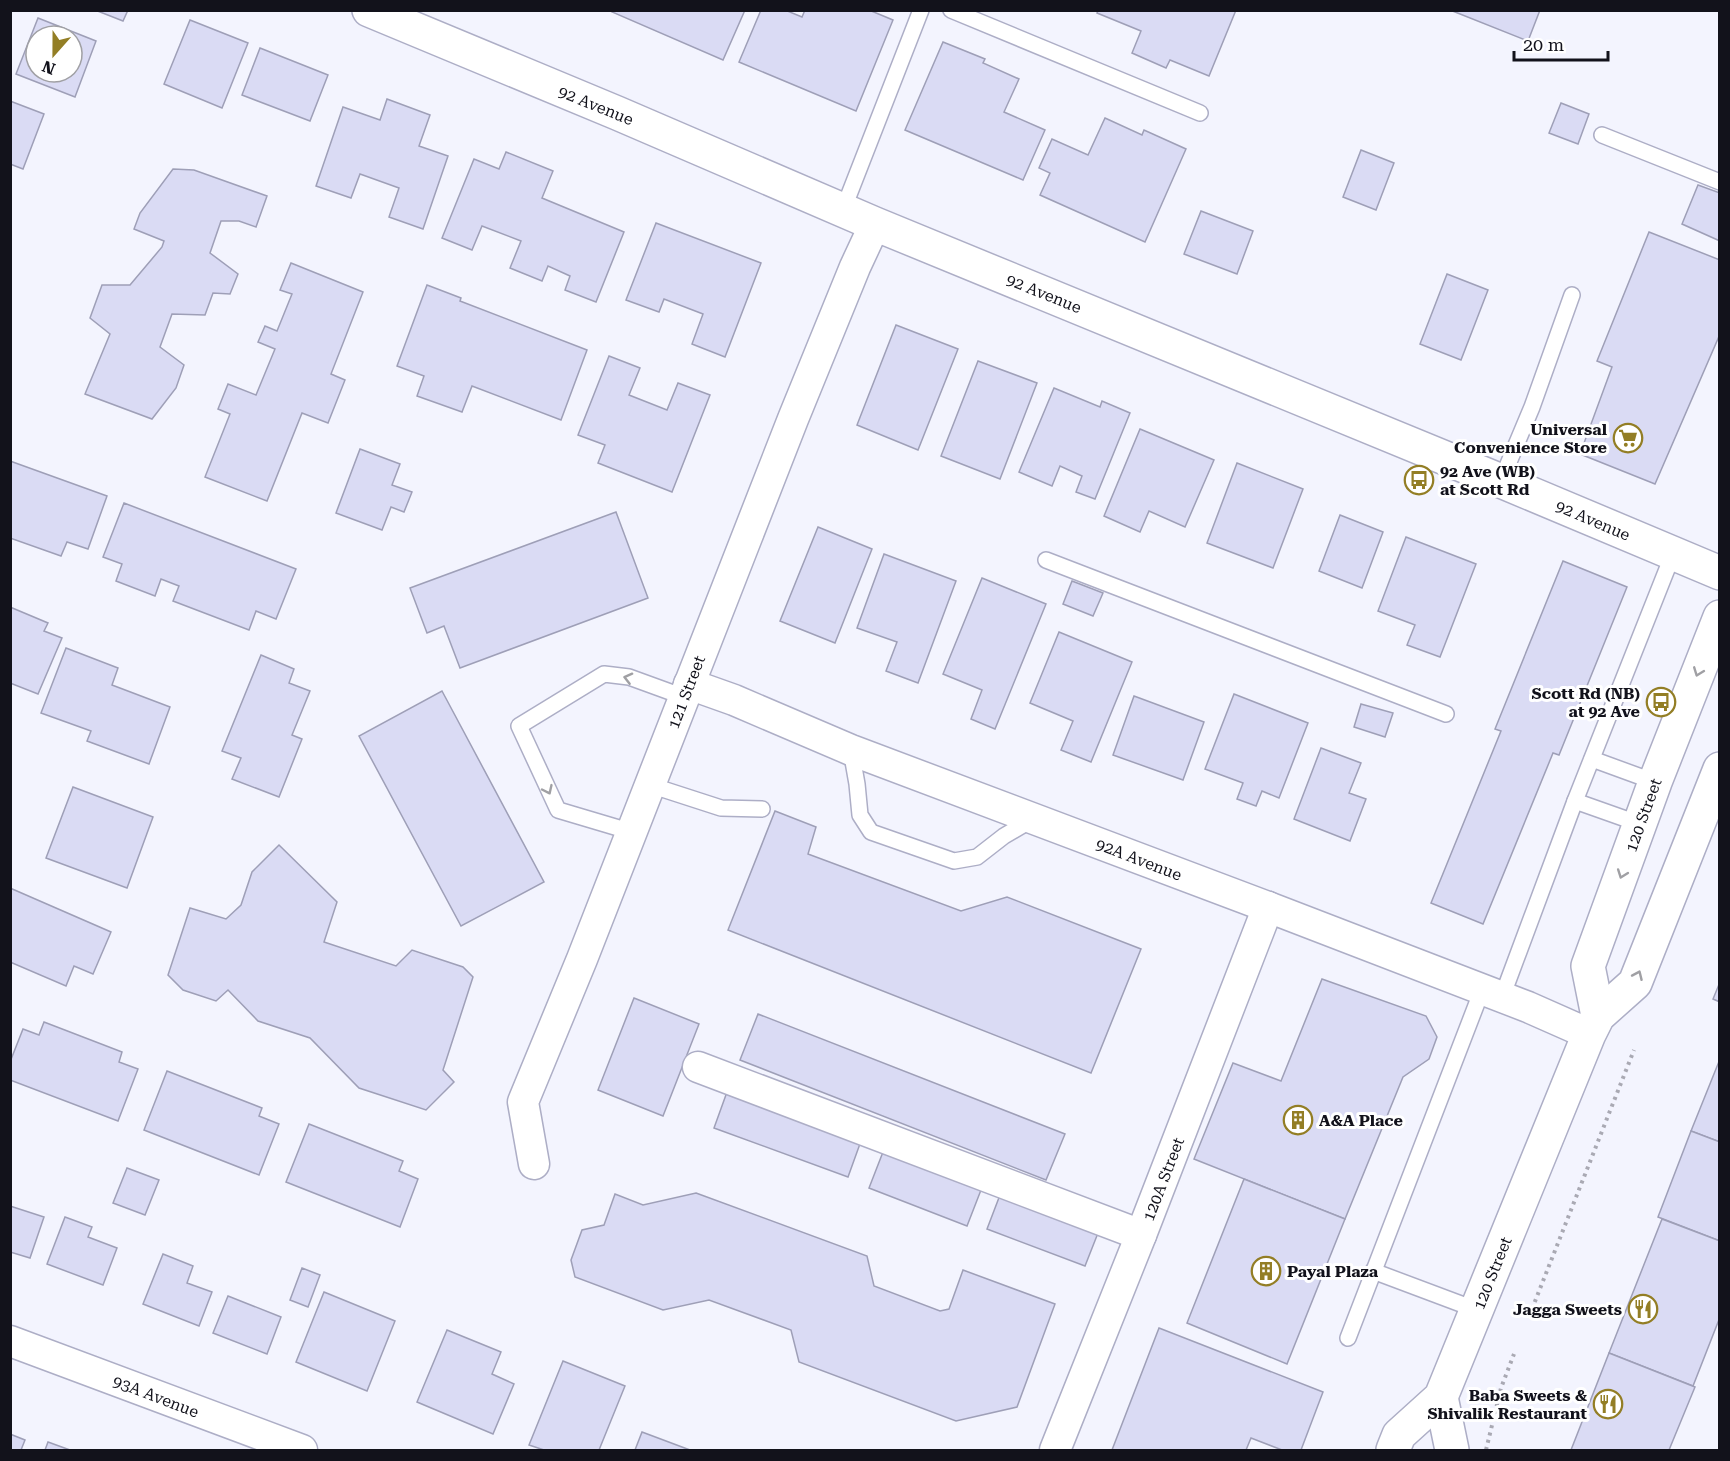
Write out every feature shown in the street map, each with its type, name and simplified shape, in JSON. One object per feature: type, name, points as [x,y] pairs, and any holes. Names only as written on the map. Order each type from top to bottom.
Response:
[{"type":"street","name":"92 Avenue","points":[[369,10],[875,224],[1719,573]]},
{"type":"street","name":"121 Street","points":[[534,1164],[524,1102],[793,419],[875,224]]},
{"type":"street","name":"120 Street","points":[[1593,1025],[1588,966],[1655,782],[1719,617]]},
{"type":"street","name":"92A Avenue","points":[[686,690],[734,700],[850,750],[1492,993],[1593,1025]]},
{"type":"street","name":"120 Street","points":[[1393,1450],[1399,1435],[1441,1397],[1593,1025],[1635,983],[1719,769]]},
{"type":"street","name":"120A Street","points":[[1055,1450],[1268,907]]},
{"type":"street","points":[[698,1067],[1141,1235]]},
{"type":"street","name":"93A Avenue","points":[[10,1341],[302,1450]]},
{"type":"street","points":[[1441,1397],[1452,1450]]},
{"type":"lane","points":[[843,210],[921,10]]},
{"type":"lane","points":[[951,10],[1200,113]]},
{"type":"lane","points":[[1602,135],[1719,182]]},
{"type":"lane","points":[[1501,481],[1532,407],[1572,295]]},
{"type":"lane","points":[[1348,1338],[1373,1271],[1575,801],[1673,554]]},
{"type":"lane","points":[[1046,560],[1446,714]]},
{"type":"lane","points":[[632,832],[558,810],[519,726],[604,674],[629,677],[686,690]]},
{"type":"lane","points":[[850,750],[860,815],[872,832],[954,861],[977,857],[1004,836],[1033,819]]},
{"type":"lane","points":[[1592,759],[1655,782]]},
{"type":"lane","points":[[650,785],[722,808],[762,809]]},
{"type":"lane","points":[[1575,801],[1640,824]]},
{"type":"lane","points":[[1373,1271],[1477,1310]]},
{"type":"path","points":[[1532,1309],[1634,1050]]},
{"type":"path","points":[[1486,1450],[1501,1388],[1514,1354]]},
{"type":"building","points":[[95,10],[128,10],[123,21]]},
{"type":"building","points":[[613,10],[745,10],[723,60],[612,12]]},
{"type":"building","points":[[761,10],[785,10],[802,17],[805,10],[869,10],[893,20],[856,111],[739,62]]},
{"type":"building","points":[[1098,10],[1236,10],[1209,76],[1170,60],[1166,68],[1132,53],[1141,31],[1097,13]]},
{"type":"building","points":[[1450,10],[1540,10],[1528,41]]},
{"type":"building","points":[[38,18],[53,24],[36,24]]},
{"type":"building","points":[[190,20],[248,43],[222,108],[164,84]]},
{"type":"building","points":[[84,36],[96,41],[84,73]]},
{"type":"building","points":[[943,42],[985,59],[983,63],[1019,79],[1004,112],[1045,130],[1023,180],[905,130]]},
{"type":"building","points":[[260,48],[328,75],[310,121],[242,95]]},
{"type":"building","points":[[24,54],[24,77],[16,74]]},
{"type":"building","points":[[42,84],[80,84],[75,97]]},
{"type":"building","points":[[387,99],[430,115],[419,146],[448,156],[423,229],[389,217],[399,188],[360,174],[351,198],[316,186],[343,107],[380,120]]},
{"type":"building","points":[[10,101],[44,114],[23,169],[10,164]]},
{"type":"building","points":[[1561,103],[1589,114],[1578,144],[1549,133]]},
{"type":"building","points":[[1105,118],[1142,135],[1144,130],[1186,149],[1145,242],[1040,195],[1050,173],[1039,168],[1052,139],[1088,155]]},
{"type":"building","points":[[1361,150],[1394,163],[1376,210],[1343,197]]},
{"type":"building","points":[[506,152],[553,171],[542,198],[624,232],[596,302],[565,290],[570,276],[548,266],[542,281],[510,268],[521,241],[482,226],[472,250],[442,238],[474,159],[499,169]]},
{"type":"building","points":[[173,169],[194,170],[267,196],[256,227],[239,221],[221,221],[210,253],[238,274],[230,294],[213,293],[205,315],[172,314],[160,347],[184,365],[176,388],[152,419],[85,394],[110,334],[90,318],[102,285],[130,285],[162,247],[164,241],[134,229],[140,213]]},
{"type":"building","points":[[1698,185],[1720,193],[1720,241],[1682,224]]},
{"type":"building","points":[[1201,211],[1253,231],[1237,274],[1184,254]]},
{"type":"building","points":[[656,223],[761,263],[725,357],[692,344],[703,314],[664,299],[659,312],[626,300]]},
{"type":"building","points":[[1649,232],[1720,260],[1720,334],[1655,484],[1580,454],[1612,367],[1597,361]]},
{"type":"building","points":[[291,263],[363,292],[331,374],[345,380],[328,423],[302,413],[267,501],[205,477],[230,414],[218,409],[228,384],[256,395],[275,349],[258,342],[265,326],[277,331],[292,294],[280,290]]},
{"type":"building","points":[[1447,274],[1488,290],[1461,360],[1420,344]]},
{"type":"building","points":[[427,285],[461,298],[460,301],[587,350],[561,420],[472,386],[462,412],[417,396],[424,376],[397,366]]},
{"type":"building","points":[[896,325],[958,349],[918,450],[857,425]]},
{"type":"building","points":[[609,356],[640,368],[629,395],[667,410],[678,383],[710,395],[672,492],[598,463],[605,445],[578,435]]},
{"type":"building","points":[[978,361],[1037,383],[1000,479],[941,456]]},
{"type":"building","points":[[1054,388],[1100,407],[1102,401],[1130,413],[1095,499],[1076,492],[1082,476],[1060,466],[1052,486],[1019,472]]},
{"type":"building","points":[[1140,429],[1214,460],[1185,527],[1149,511],[1140,532],[1104,516]]},
{"type":"building","points":[[360,449],[400,464],[392,485],[412,492],[404,512],[391,507],[382,530],[336,513]]},
{"type":"building","points":[[10,461],[107,496],[88,549],[67,542],[61,556],[10,538]]},
{"type":"building","points":[[1237,463],[1303,489],[1273,568],[1207,543]]},
{"type":"building","points":[[124,503],[296,569],[276,619],[256,611],[249,630],[173,601],[179,586],[161,579],[155,596],[116,581],[122,564],[103,557]]},
{"type":"building","points":[[616,512],[648,598],[460,668],[444,626],[427,633],[410,588]]},
{"type":"building","points":[[1340,515],[1383,532],[1362,588],[1319,571]]},
{"type":"building","points":[[818,527],[872,549],[835,643],[780,621]]},
{"type":"building","points":[[1406,537],[1476,564],[1440,657],[1407,645],[1415,625],[1378,611]]},
{"type":"building","points":[[884,554],[956,581],[918,683],[886,671],[897,642],[857,628]]},
{"type":"building","points":[[1563,561],[1627,587],[1559,755],[1553,753],[1483,924],[1431,903],[1501,731],[1495,729]]},
{"type":"building","points":[[982,578],[1046,604],[995,729],[971,719],[982,690],[943,674]]},
{"type":"building","points":[[1072,581],[1103,593],[1093,616],[1063,604]]},
{"type":"building","points":[[10,607],[48,623],[44,631],[62,638],[38,694],[10,683]]},
{"type":"building","points":[[1059,632],[1132,662],[1091,762],[1061,750],[1073,721],[1030,703]]},
{"type":"building","points":[[66,648],[118,668],[112,685],[170,707],[149,764],[87,741],[91,731],[41,713]]},
{"type":"building","points":[[261,655],[294,669],[289,683],[310,691],[292,735],[302,739],[279,797],[232,779],[241,758],[222,751]]},
{"type":"building","points":[[442,691],[544,882],[461,926],[359,736]]},
{"type":"building","points":[[1234,694],[1308,723],[1279,798],[1262,791],[1256,806],[1237,799],[1243,783],[1205,769]]},
{"type":"building","points":[[1134,696],[1204,722],[1183,780],[1113,755]]},
{"type":"building","points":[[1361,704],[1393,713],[1385,737],[1354,727]]},
{"type":"building","points":[[1321,748],[1361,763],[1349,793],[1366,799],[1350,841],[1294,819]]},
{"type":"building","points":[[73,787],[153,817],[127,888],[46,858]]},
{"type":"building","points":[[775,811],[816,827],[808,854],[961,911],[1007,897],[1141,949],[1091,1073],[728,930]]},
{"type":"building","points":[[279,845],[337,902],[324,942],[396,966],[412,950],[463,967],[473,977],[443,1070],[454,1082],[426,1110],[359,1088],[310,1038],[258,1021],[228,990],[216,1001],[183,990],[168,975],[190,908],[226,919],[241,905],[252,872]]},
{"type":"building","points":[[10,888],[111,932],[93,974],[74,966],[66,986],[10,962]]},
{"type":"building","name":"A&A Place","points":[[1322,979],[1426,1016],[1437,1037],[1429,1059],[1403,1077],[1345,1219],[1194,1159],[1233,1063],[1281,1081]]},
{"type":"building","points":[[1720,982],[1720,1002],[1713,999]]},
{"type":"building","points":[[634,998],[699,1024],[663,1116],[598,1090]]},
{"type":"building","points":[[758,1014],[1065,1134],[1046,1180],[740,1060]]},
{"type":"building","points":[[44,1022],[122,1052],[119,1062],[138,1069],[118,1121],[10,1080],[10,1062],[23,1029],[39,1035]]},
{"type":"building","points":[[1720,1059],[1720,1142],[1691,1131]]},
{"type":"building","points":[[167,1071],[262,1108],[259,1116],[279,1124],[259,1175],[144,1130]]},
{"type":"building","points":[[727,1092],[861,1141],[848,1177],[714,1128]]},
{"type":"building","points":[[309,1124],[403,1161],[399,1171],[418,1179],[400,1227],[286,1182]]},
{"type":"building","points":[[1691,1131],[1720,1142],[1720,1241],[1658,1217]]},
{"type":"building","points":[[883,1152],[981,1190],[967,1226],[869,1188]]},
{"type":"building","points":[[127,1168],[159,1180],[145,1215],[113,1203]]},
{"type":"building","name":"Payal Plaza","points":[[1244,1179],[1345,1219],[1287,1364],[1187,1323]]},
{"type":"building","points":[[696,1193],[867,1256],[874,1286],[940,1311],[949,1309],[963,1270],[1055,1304],[1017,1407],[956,1421],[799,1362],[791,1330],[709,1300],[663,1310],[575,1277],[571,1260],[582,1230],[604,1225],[615,1194],[643,1205]]},
{"type":"building","points":[[1000,1195],[1098,1233],[1085,1266],[987,1229]]},
{"type":"building","points":[[10,1206],[44,1217],[30,1258],[10,1252]]},
{"type":"building","points":[[65,1217],[92,1227],[88,1237],[117,1248],[103,1285],[47,1264]]},
{"type":"building","points":[[1662,1219],[1720,1241],[1720,1317],[1693,1386],[1609,1353]]},
{"type":"building","points":[[163,1254],[193,1266],[187,1283],[212,1292],[199,1326],[143,1304]]},
{"type":"building","points":[[302,1268],[320,1275],[308,1307],[290,1300]]},
{"type":"building","points":[[324,1292],[395,1321],[367,1391],[296,1362]]},
{"type":"building","points":[[228,1296],[281,1317],[267,1354],[213,1333]]},
{"type":"building","points":[[1159,1328],[1323,1392],[1301,1450],[1282,1450],[1251,1438],[1246,1450],[1112,1450]]},
{"type":"building","points":[[447,1330],[501,1352],[492,1374],[514,1384],[493,1434],[417,1402]]},
{"type":"building","points":[[1609,1353],[1695,1387],[1669,1450],[1571,1450]]},
{"type":"building","points":[[563,1361],[625,1386],[599,1450],[544,1450],[529,1445]]},
{"type":"building","points":[[642,1432],[690,1450],[635,1450]]},
{"type":"building","points":[[10,1434],[25,1440],[21,1450],[10,1450]]},
{"type":"building","points":[[48,1442],[70,1450],[45,1450]]},
{"type":"place","name":"Universal Convenience Store","points":[[1628,438]]},
{"type":"place","name":"92 Ave (WB) at Scott Rd","points":[[1419,480]]},
{"type":"place","name":"Scott Rd (NB) at 92 Ave","points":[[1661,702]]},
{"type":"place","name":"A&A Place","points":[[1298,1120]]},
{"type":"place","name":"Payal Plaza","points":[[1266,1271]]},
{"type":"place","name":"Jagga Sweets","points":[[1643,1309]]},
{"type":"place","name":"Baba Sweets & Shivalik Restaurant","points":[[1608,1404]]}]
